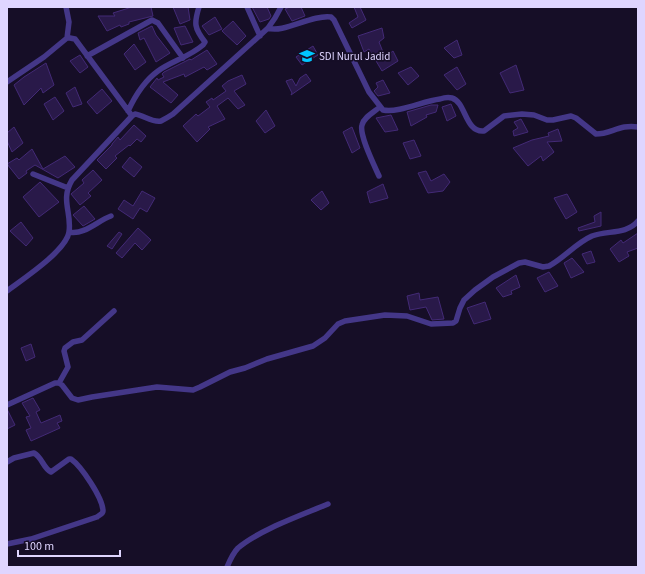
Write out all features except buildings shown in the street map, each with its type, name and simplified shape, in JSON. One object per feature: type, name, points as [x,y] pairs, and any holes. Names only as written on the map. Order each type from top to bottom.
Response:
[{"type":"street","points":[[7,82],[44,57],[67,38],[69,22],[66,7]]},
{"type":"street","points":[[7,291],[46,261],[64,243],[69,232],[66,197],[68,188],[72,180],[130,114],[136,94],[157,72],[203,45],[205,42],[200,36],[195,22],[199,7]]},
{"type":"street","points":[[247,7],[260,36]]},
{"type":"street","points":[[130,114],[139,114],[158,121],[161,121],[173,114],[260,36],[268,28],[281,7]]},
{"type":"street","points":[[268,28],[279,29],[313,19],[331,17],[334,20],[369,92],[383,110],[391,110],[451,97],[459,103],[468,121],[476,129],[481,131],[504,116],[522,114],[534,115],[547,120],[571,116],[576,118],[596,134],[601,134],[620,127],[638,127]]},
{"type":"street","points":[[87,56],[152,20],[158,23],[183,58]]},
{"type":"street","points":[[67,38],[75,39],[130,114]]},
{"type":"street","points":[[378,176],[365,143],[362,124],[365,119],[380,108]]},
{"type":"street","points":[[33,174],[68,188]]},
{"type":"street","points":[[69,232],[79,233],[99,221],[111,216]]},
{"type":"street","points":[[7,406],[54,383],[59,383],[62,385],[72,398],[78,400],[157,387],[193,390],[230,372],[267,359],[313,346],[325,338],[338,324],[345,321],[385,315],[407,316],[431,324],[453,323],[456,321],[464,300],[475,290],[511,267],[525,262],[543,267],[549,266],[591,237],[601,233],[622,231],[638,221]]},
{"type":"street","points":[[59,383],[68,367],[64,352],[65,348],[73,342],[82,340],[114,311]]},
{"type":"street","points":[[7,462],[14,458],[34,452],[38,454],[47,470],[51,472],[71,459],[87,478],[100,501],[103,511],[102,514],[90,520],[31,539],[7,544]]},
{"type":"street","points":[[227,567],[234,552],[244,544],[267,530],[328,504]]},
{"type":"place","name":"SDI Nurul Jadid","points":[[307,56]]}]
